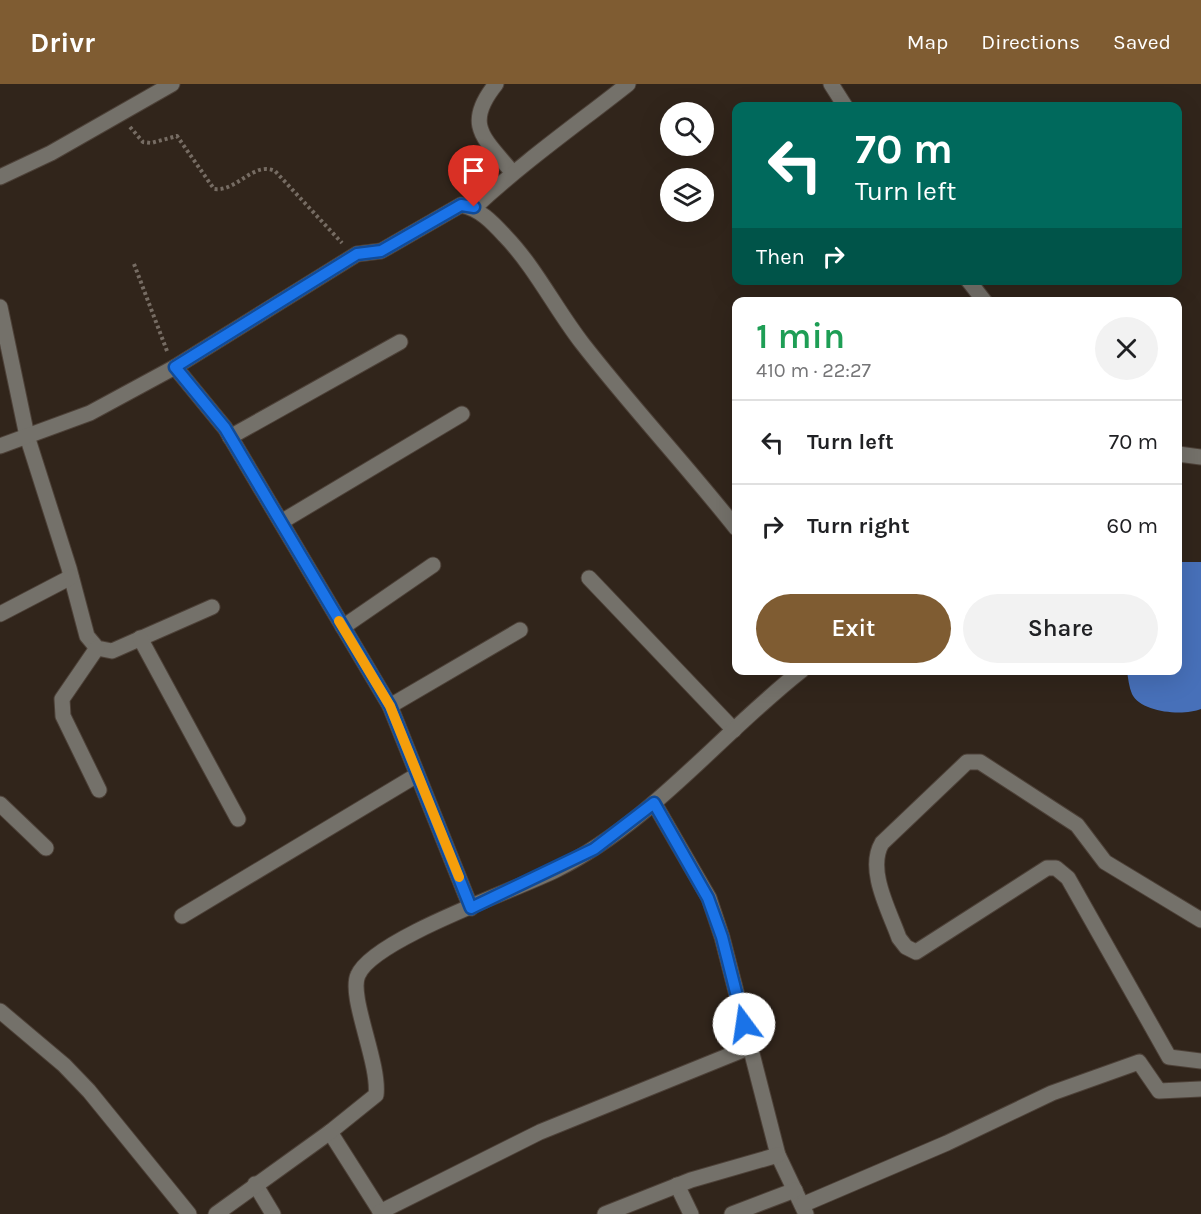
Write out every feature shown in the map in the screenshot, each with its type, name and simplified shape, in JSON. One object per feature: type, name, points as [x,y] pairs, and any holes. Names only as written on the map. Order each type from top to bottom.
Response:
[{"type":"street","points":[[0,177],[51,153],[172,84]]},
{"type":"street","points":[[496,84],[484,99],[477,115],[478,129],[512,172]]},
{"type":"street","points":[[474,207],[512,172],[565,135],[628,84]]},
{"type":"street","points":[[831,84],[842,102]]},
{"type":"street","points":[[0,446],[90,413],[175,367],[357,254],[381,251],[461,205],[474,207],[507,237],[580,340],[633,407],[658,433],[732,523]]},
{"type":"street","points":[[972,285],[981,297]]},
{"type":"street","points":[[0,307],[27,436],[87,636],[97,648],[112,651],[212,607]]},
{"type":"street","points":[[230,437],[400,342]]},
{"type":"street","points":[[175,367],[230,437],[390,706],[471,908]]},
{"type":"street","points":[[281,522],[462,414]]},
{"type":"street","points":[[1182,455],[1201,458]]},
{"type":"street","points":[[343,627],[433,565]]},
{"type":"street","points":[[0,614],[71,577]]},
{"type":"street","points":[[589,578],[734,730]]},
{"type":"street","points":[[390,706],[520,630]]},
{"type":"street","points":[[140,638],[238,819]]},
{"type":"street","points":[[97,648],[62,699],[63,716],[99,790]]},
{"type":"street","points":[[216,1214],[330,1132],[376,1095],[378,1079],[357,996],[356,977],[366,962],[382,949],[594,849],[654,803],[796,675]]},
{"type":"street","points":[[1201,920],[1105,862],[1077,825],[980,762],[967,762],[882,843],[876,854],[878,874],[899,938],[906,947],[916,952],[1047,868],[1056,868],[1068,879],[1168,1057],[1201,1062]]},
{"type":"street","points":[[182,916],[417,775]]},
{"type":"street","points":[[654,803],[708,898],[722,937],[778,1155],[804,1210],[1052,1093],[1140,1062],[1159,1091],[1201,1089]]},
{"type":"street","points":[[0,804],[46,848]]},
{"type":"street","points":[[0,1011],[64,1065],[89,1091],[189,1214]]},
{"type":"street","points":[[330,1132],[381,1213],[540,1132],[750,1047]]},
{"type":"street","points":[[605,1214],[677,1185],[778,1155]]},
{"type":"street","points":[[255,1184],[273,1214]]},
{"type":"street","points":[[677,1185],[691,1214]]},
{"type":"street","points":[[732,1214],[795,1190]]},
{"type":"path","points":[[123,113],[132,131],[142,142],[151,143],[177,136],[214,189],[222,190],[259,169],[267,168],[275,171],[338,240],[357,254]]},
{"type":"path","points":[[134,264],[175,367]]},
{"type":"water","points":[[1182,562],[1201,562],[1201,709],[1174,712],[1153,709],[1137,700],[1132,694],[1128,675],[1182,675]]},
{"type":"slow traffic","points":[[339,621],[390,706],[459,877]]},
{"type":"route","points":[[474,207],[461,205],[381,251],[357,254],[175,367],[225,428],[390,706],[471,908],[556,870],[594,849],[654,803],[708,898],[722,937],[744,1024]]}]
